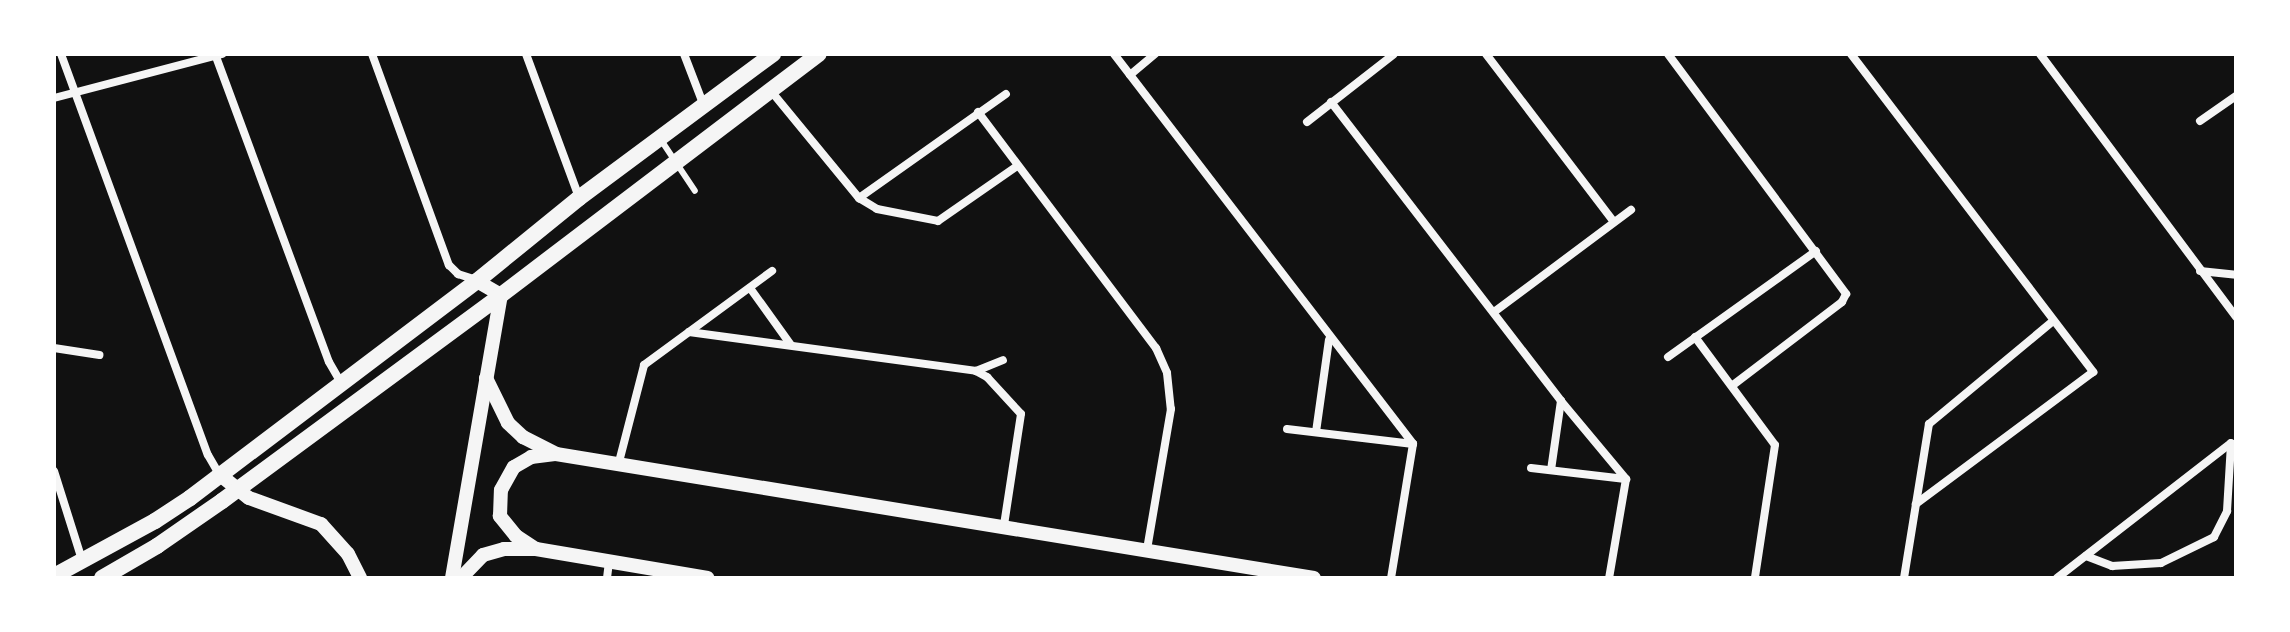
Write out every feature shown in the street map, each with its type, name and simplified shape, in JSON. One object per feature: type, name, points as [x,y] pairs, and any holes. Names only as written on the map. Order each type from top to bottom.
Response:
[{"type":"main road","points":[[54,576],[155,521],[477,281],[579,198],[773,54]]},
{"type":"main road","points":[[102,578],[157,546],[236,490],[501,295],[819,54]]},
{"type":"street","points":[[61,54],[208,455],[219,474],[249,498],[321,524],[348,554],[360,578]]},
{"type":"street","points":[[372,54],[449,265],[458,274],[501,295],[452,578]]},
{"type":"street","points":[[526,54],[579,198]]},
{"type":"street","points":[[684,54],[704,106]]},
{"type":"street","points":[[1114,54],[1329,340],[1413,444],[1391,578]]},
{"type":"street","points":[[1130,75],[1155,54]]},
{"type":"street","points":[[1307,122],[1394,54]]},
{"type":"street","points":[[1486,54],[1614,222]]},
{"type":"street","points":[[1668,54],[1845,292],[1844,300],[1733,385]]},
{"type":"street","points":[[1851,54],[2093,372],[1916,504]]},
{"type":"street","points":[[54,98],[217,55],[329,362],[341,383]]},
{"type":"street","points":[[2043,55],[2236,317]]},
{"type":"street","points":[[771,91],[859,198],[877,209],[938,221],[1017,166]]},
{"type":"street","points":[[859,198],[1006,94]]},
{"type":"street","points":[[2200,121],[2236,96]]},
{"type":"street","points":[[1331,102],[1561,401],[1626,479],[1609,578]]},
{"type":"street","points":[[978,112],[1156,348],[1167,373],[1171,409],[1147,549]]},
{"type":"street","points":[[1494,312],[1631,210]]},
{"type":"street","points":[[1668,357],[1816,251]]},
{"type":"street","points":[[619,462],[644,365],[772,271]]},
{"type":"street","points":[[2200,271],[2236,275]]},
{"type":"street","points":[[750,288],[791,345]]},
{"type":"street","points":[[1904,578],[1931,421],[2053,321]]},
{"type":"street","points":[[689,332],[976,371],[997,386],[1021,414],[1004,525]]},
{"type":"street","points":[[1695,337],[1733,385],[1776,449],[1755,578]]},
{"type":"street","points":[[1316,432],[1329,340]]},
{"type":"street","points":[[54,348],[99,355]]},
{"type":"street","points":[[976,371],[1003,360]]},
{"type":"street","points":[[486,378],[508,423],[523,437],[556,454]]},
{"type":"street","points":[[1551,470],[1561,401]]},
{"type":"street","points":[[1287,429],[1413,444]]},
{"type":"street","points":[[2057,578],[2231,443],[2227,511],[2214,537],[2161,563],[2112,566],[2086,556]]},
{"type":"street","points":[[536,549],[516,536],[500,516],[501,490],[514,467],[531,457],[556,454],[1314,578]]},
{"type":"street","points":[[1531,468],[1626,479]]},
{"type":"street","points":[[54,471],[83,560]]},
{"type":"street","points":[[461,578],[483,555],[504,549],[536,549],[708,578]]},
{"type":"street","points":[[607,578],[609,561]]},
{"type":"lane","points":[[661,140],[695,191]]}]
